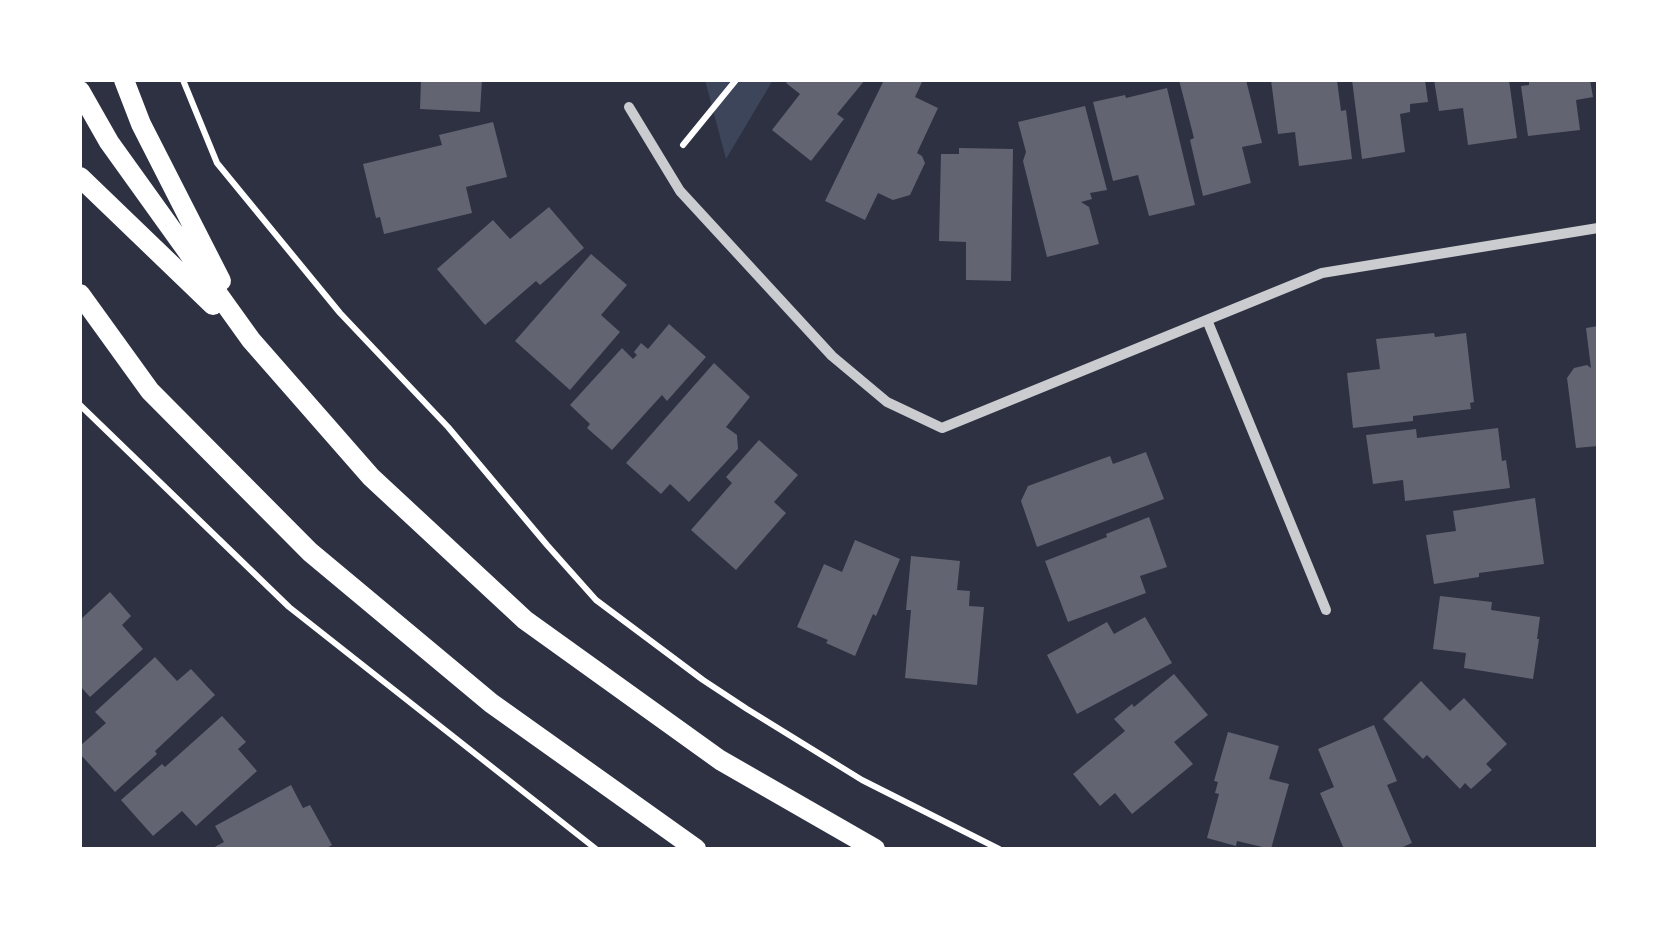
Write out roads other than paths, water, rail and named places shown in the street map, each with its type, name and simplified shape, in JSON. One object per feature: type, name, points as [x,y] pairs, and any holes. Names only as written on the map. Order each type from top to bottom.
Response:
[{"type":"main road","points":[[124,80],[142,124],[251,340]]},
{"type":"main road","points":[[80,91],[109,142],[251,340]]},
{"type":"main road","points":[[80,177],[251,340],[371,477],[525,620],[720,760],[876,849]]},
{"type":"main road","points":[[80,294],[150,391],[310,552],[491,703],[696,849]]},
{"type":"street","points":[[629,107],[680,191],[832,356],[887,402],[942,428],[1322,273],[1598,228]]},
{"type":"street","points":[[1207,320],[1326,610]]}]
